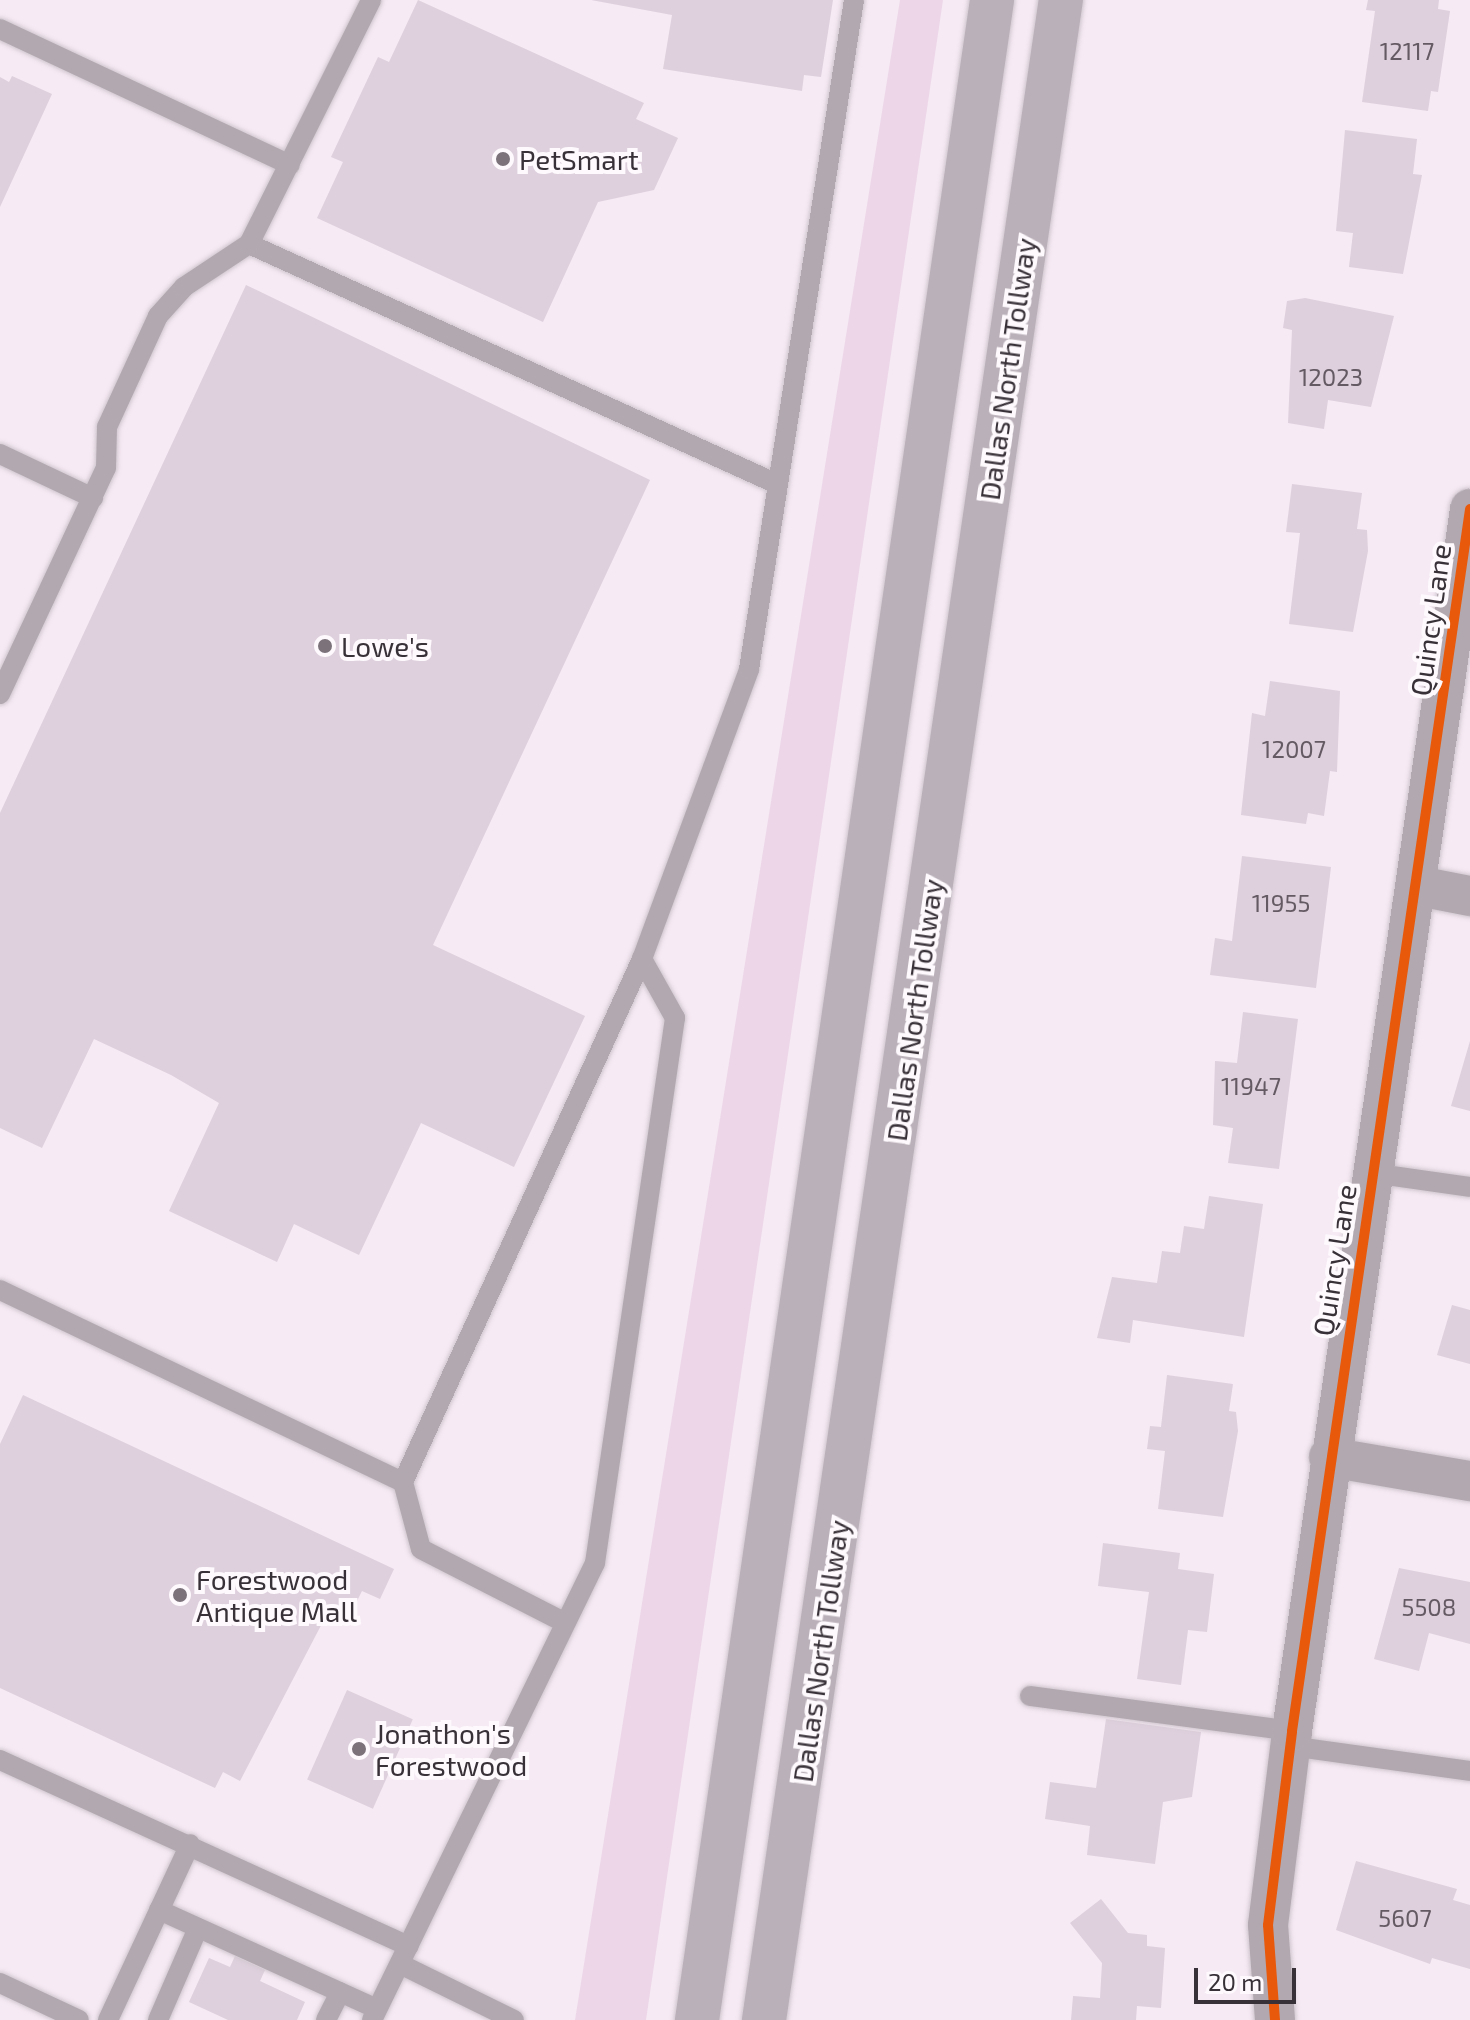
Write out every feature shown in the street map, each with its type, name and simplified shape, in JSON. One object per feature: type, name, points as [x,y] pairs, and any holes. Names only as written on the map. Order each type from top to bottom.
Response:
[{"type":"highway","points":[[697,2020],[992,0]]},
{"type":"highway","name":"Dallas North Tollway","points":[[764,2020],[1061,0]]},
{"type":"street","name":"Quincy Lane","points":[[1275,2020],[1268,1925],[1291,1738],[1372,1173],[1464,599],[1470,509]]},
{"type":"street","points":[[1418,886],[1470,896]]},
{"type":"street","points":[[1329,1457],[1470,1481]]},
{"type":"lane","points":[[0,694],[106,468],[107,427],[158,316],[184,287],[249,244],[371,0]]},
{"type":"lane","points":[[562,1621],[421,1549],[403,1482],[642,959],[749,669],[854,0]]},
{"type":"lane","points":[[0,29],[290,165]]},
{"type":"lane","points":[[249,244],[777,484]]},
{"type":"lane","points":[[0,454],[93,498]]},
{"type":"lane","points":[[159,1910],[340,1992],[374,2014],[404,1955],[562,1621],[595,1563],[675,1018],[642,959]]},
{"type":"lane","points":[[1372,1173],[1470,1187]]},
{"type":"lane","points":[[0,1290],[403,1482]]},
{"type":"lane","points":[[1030,1696],[1291,1738],[1470,1771]]},
{"type":"lane","points":[[0,1760],[190,1844],[404,1955],[514,2020]]},
{"type":"lane","points":[[108,2020],[190,1844]]},
{"type":"lane","points":[[158,2020],[198,1928]]},
{"type":"lane","points":[[0,1983],[79,2020]]},
{"type":"lane","points":[[326,2020],[340,1992]]},
{"type":"shaded area","points":[[900,0],[943,0],[646,2020],[575,2020]]},
{"type":"building","name":"PetSmart","points":[[418,0],[644,103],[636,119],[678,138],[654,190],[598,202],[543,322],[317,218],[343,162],[331,157],[378,57],[389,62]]},
{"type":"building","points":[[591,0],[833,0],[821,77],[804,75],[802,91],[663,69],[672,15]]},
{"type":"building","points":[[1368,0],[1439,0],[1438,9],[1450,11],[1438,92],[1431,91],[1428,111],[1362,102],[1375,11],[1366,10]]},
{"type":"building","points":[[12,76],[52,94],[0,207],[0,77],[9,82]]},
{"type":"building","points":[[1345,130],[1417,139],[1413,174],[1422,175],[1403,274],[1349,267],[1353,233],[1336,231]]},
{"type":"building","name":"Lowe's","points":[[246,285],[650,480],[433,945],[585,1016],[514,1167],[421,1123],[359,1255],[294,1224],[277,1262],[169,1211],[219,1103],[171,1075],[94,1039],[42,1148],[0,1128],[0,813]]},
{"type":"building","points":[[1305,298],[1394,316],[1371,407],[1328,400],[1324,429],[1288,423],[1292,330],[1283,328],[1287,301]]},
{"type":"building","points":[[1292,484],[1362,493],[1357,529],[1367,530],[1368,551],[1353,632],[1289,624],[1300,533],[1286,532]]},
{"type":"building","points":[[1270,681],[1340,691],[1337,772],[1330,771],[1324,816],[1308,813],[1306,824],[1241,815],[1252,713],[1265,716]]},
{"type":"building","points":[[1242,856],[1331,867],[1316,988],[1210,975],[1215,938],[1232,941]]},
{"type":"building","points":[[1243,1012],[1298,1019],[1279,1169],[1228,1163],[1233,1128],[1213,1125],[1215,1061],[1237,1063]]},
{"type":"building","points":[[1470,1041],[1470,1111],[1451,1106]]},
{"type":"building","points":[[1209,1196],[1263,1204],[1244,1337],[1133,1320],[1130,1343],[1097,1338],[1112,1277],[1157,1283],[1162,1251],[1180,1253],[1184,1226],[1204,1229]]},
{"type":"building","points":[[1452,1305],[1470,1310],[1470,1364],[1437,1355]]},
{"type":"building","points":[[1167,1375],[1233,1384],[1229,1411],[1236,1412],[1238,1431],[1223,1517],[1158,1509],[1165,1451],[1147,1449],[1150,1426],[1161,1427]]},
{"type":"building","name":"Forestwood Antique Mall","points":[[23,1395],[394,1569],[380,1599],[362,1591],[354,1607],[342,1602],[337,1613],[329,1610],[240,1781],[223,1772],[215,1788],[0,1688],[0,1444]]},
{"type":"building","points":[[1103,1543],[1180,1553],[1178,1569],[1214,1574],[1207,1632],[1188,1630],[1181,1685],[1137,1679],[1149,1592],[1098,1586]]},
{"type":"building","points":[[1399,1568],[1470,1582],[1470,1644],[1429,1633],[1419,1671],[1374,1659]]},
{"type":"building","name":"Jonathon's Forestwood","points":[[347,1690],[413,1719],[373,1809],[307,1780]]},
{"type":"building","points":[[1106,1719],[1201,1732],[1192,1797],[1163,1802],[1155,1864],[1087,1855],[1090,1826],[1045,1819],[1050,1782],[1096,1788]]},
{"type":"building","points":[[1356,1861],[1457,1889],[1453,1900],[1470,1905],[1470,1969],[1432,1958],[1430,1964],[1336,1930]]},
{"type":"building","points":[[1101,1899],[1128,1933],[1147,1935],[1147,1946],[1165,1948],[1161,2008],[1137,2006],[1136,2020],[1071,2020],[1073,1996],[1100,1998],[1102,1963],[1070,1923]]},
{"type":"building","points":[[235,1956],[265,1970],[260,1981],[305,2002],[297,2020],[228,2020],[189,2002],[209,1958],[230,1967]]},
{"type":"cycle path","points":[[1275,2020],[1268,1925],[1292,1731],[1470,509]]},
{"type":"place","name":"PetSmart","points":[[503,159]]},
{"type":"place","name":"Lowe's","points":[[325,646]]},
{"type":"place","name":"Forestwood Antique Mall","points":[[180,1595]]},
{"type":"place","name":"Jonathon's Forestwood","points":[[359,1749]]}]
